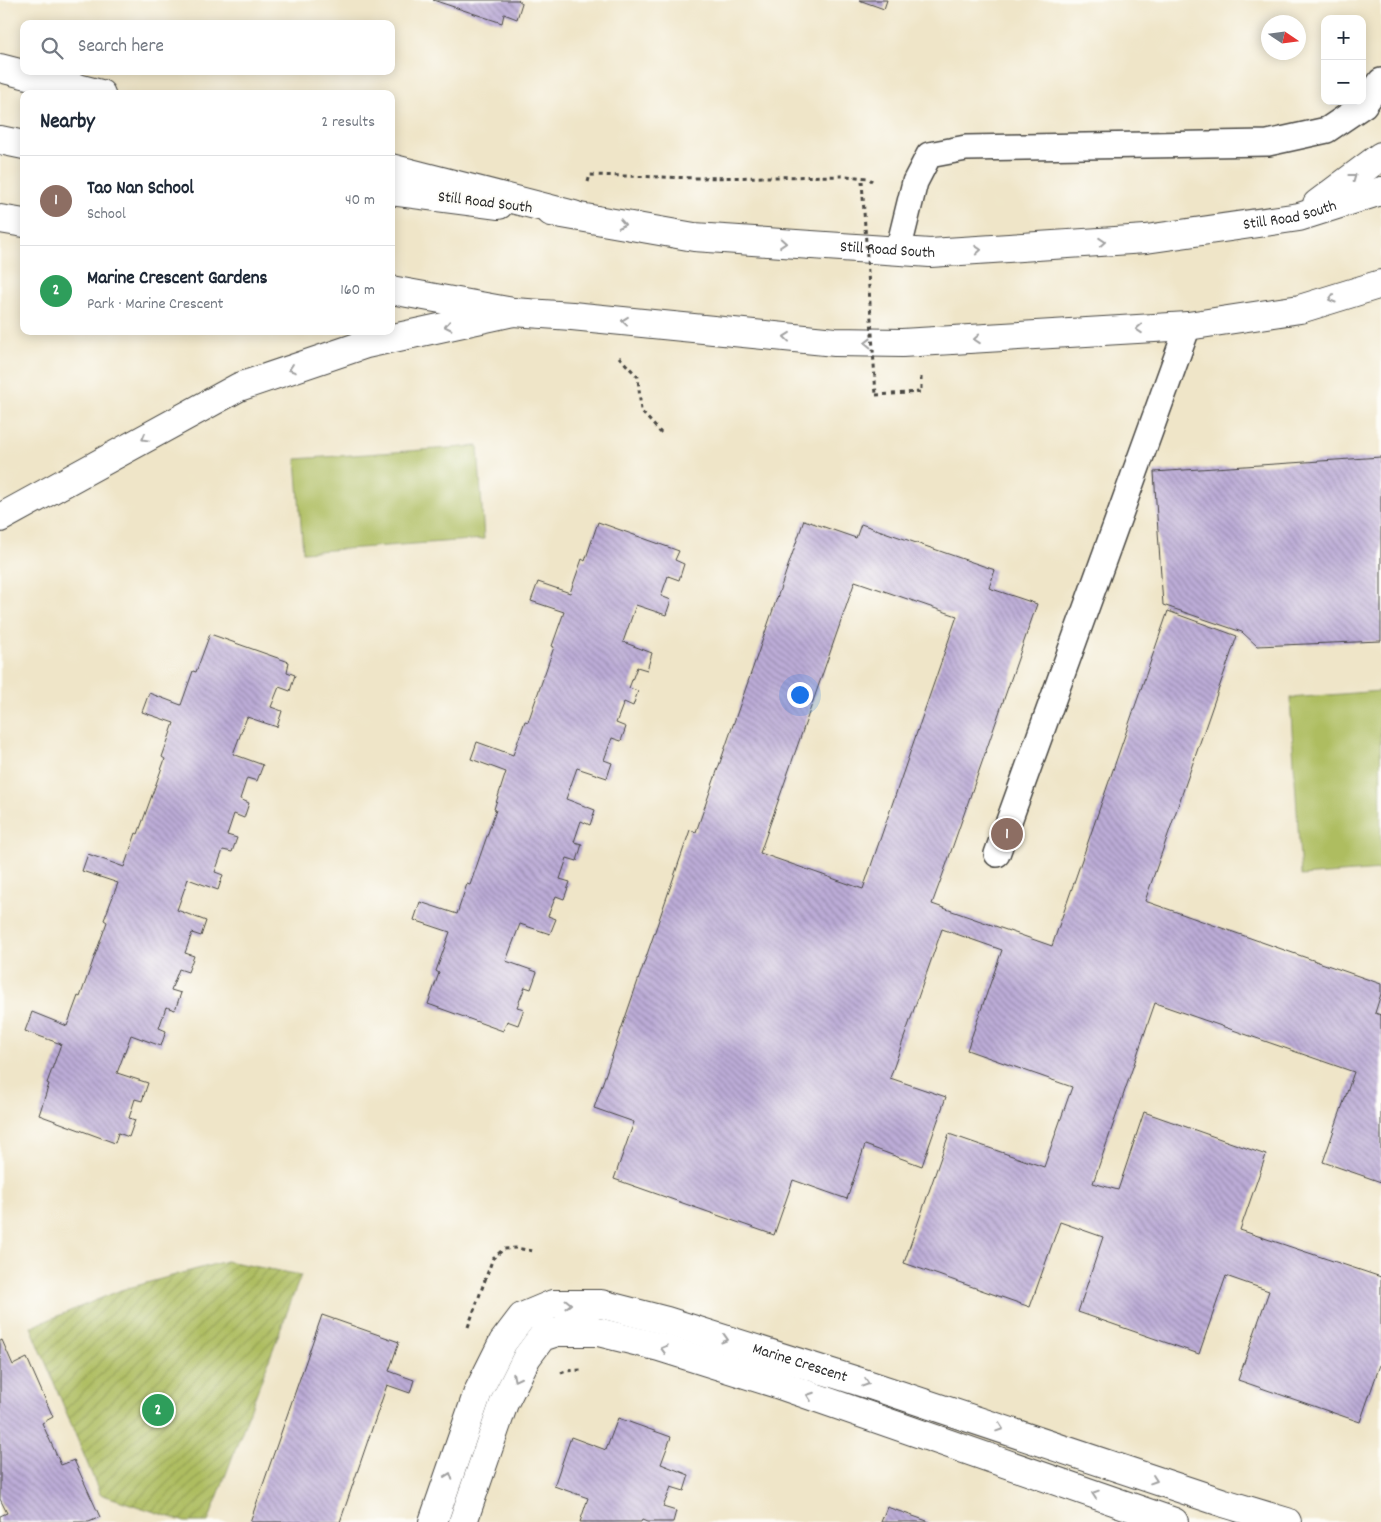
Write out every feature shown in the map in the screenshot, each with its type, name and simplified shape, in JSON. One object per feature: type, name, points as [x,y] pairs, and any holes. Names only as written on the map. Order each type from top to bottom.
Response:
[{"type":"main road","points":[[0,68],[20,73]]},
{"type":"main road","points":[[27,75],[85,90]]},
{"type":"main road","points":[[0,140],[20,143]]},
{"type":"main road","points":[[1300,217],[1381,156]]},
{"type":"main road","points":[[395,169],[577,216]]},
{"type":"main road","name":"Still Road South","points":[[395,192],[577,216],[694,237],[930,253],[1146,239],[1300,217],[1381,191]]},
{"type":"main road","points":[[0,219],[20,222]]},
{"type":"main road","points":[[395,291],[513,312],[845,342],[921,343],[1188,326],[1300,309],[1380,285]]},
{"type":"main road","points":[[0,518],[239,387],[366,344],[513,312]]},
{"type":"main road","name":"Marine Crescent","points":[[433,1522],[478,1392],[503,1342],[522,1317],[553,1304],[601,1304],[667,1321],[786,1358],[1224,1503],[1287,1522]]},
{"type":"main road","name":"Marine Crescent","points":[[463,1522],[504,1403],[527,1357],[542,1337],[557,1332],[598,1332],[659,1348],[777,1384],[1174,1522]]},
{"type":"lane","points":[[898,251],[915,182],[929,155],[966,148],[1268,142],[1327,130],[1364,105],[1381,81]]},
{"type":"lane","points":[[997,854],[1188,326]]},
{"type":"path","points":[[577,216],[590,174],[696,178],[846,176],[868,178],[872,181]]},
{"type":"path","points":[[862,181],[876,395]]},
{"type":"path","points":[[616,354],[638,377],[641,411],[661,433]]},
{"type":"path","points":[[558,1374],[566,1371],[586,1370]]},
{"type":"green space","points":[[478,446],[484,539],[303,552],[296,459]]},
{"type":"green space","points":[[1380,691],[1381,870],[1301,876],[1290,698]]},
{"type":"green space","points":[[226,1261],[301,1275],[208,1522],[185,1522],[100,1494],[31,1327],[121,1290]]},
{"type":"building","points":[[433,0],[518,0],[522,3],[517,19],[504,14],[502,23]]},
{"type":"building","points":[[859,0],[887,0],[884,9]]},
{"type":"building","points":[[1381,457],[1381,641],[1257,646],[1242,632],[1163,605],[1154,472]]},
{"type":"building","points":[[804,520],[856,538],[861,524],[995,570],[989,588],[1037,604],[932,904],[1052,946],[1168,611],[1237,636],[1145,901],[1381,984],[1381,994],[1375,1013],[1381,1015],[1381,1182],[1323,1162],[1354,1072],[1155,1003],[1093,1183],[1118,1190],[1144,1112],[1266,1155],[1240,1230],[1381,1277],[1381,1362],[1360,1422],[1238,1380],[1269,1291],[1226,1276],[1199,1354],[1078,1312],[1103,1237],[1060,1222],[1030,1307],[904,1263],[949,1134],[1044,1167],[1072,1087],[967,1050],[1002,950],[942,929],[890,1078],[946,1097],[922,1166],[865,1145],[847,1199],[793,1180],[774,1235],[614,1179],[634,1122],[594,1108],[690,830],[696,832]],"holes":[[[855,581],[957,616],[863,889],[760,853]]]},
{"type":"building","points":[[598,522],[679,551],[675,560],[684,564],[679,580],[668,576],[661,596],[671,600],[666,615],[636,605],[623,642],[652,653],[647,670],[637,667],[629,688],[638,691],[633,706],[624,702],[616,723],[626,727],[621,741],[612,738],[604,760],[612,763],[607,778],[577,768],[566,799],[595,810],[590,825],[581,821],[574,842],[582,844],[577,861],[567,858],[560,879],[570,882],[564,899],[556,896],[548,916],[556,919],[550,934],[520,924],[506,961],[537,972],[531,989],[525,987],[517,1007],[524,1009],[518,1025],[507,1021],[503,1031],[428,1004],[439,973],[436,971],[450,932],[414,920],[420,902],[457,914],[467,884],[470,885],[496,810],[494,809],[506,772],[471,759],[477,742],[513,755],[525,721],[528,722],[564,612],[531,601],[538,582],[570,593],[582,559],[585,561]]},
{"type":"building","points":[[210,634],[289,662],[287,672],[295,675],[290,691],[279,687],[271,707],[282,711],[277,727],[247,717],[233,754],[263,765],[257,781],[247,778],[240,799],[249,803],[244,818],[234,814],[227,835],[237,838],[232,852],[223,850],[215,872],[223,875],[218,890],[188,879],[177,910],[206,921],[201,936],[192,933],[185,953],[194,956],[188,972],[179,969],[171,990],[181,993],[175,1010],[166,1007],[159,1028],[166,1031],[161,1046],[131,1035],[117,1073],[148,1083],[142,1101],[135,1099],[129,1118],[135,1120],[129,1137],[118,1133],[115,1143],[39,1115],[49,1084],[47,1083],[61,1044],[25,1031],[32,1012],[67,1026],[78,996],[80,997],[107,922],[104,920],[118,883],[82,871],[88,854],[124,867],[165,759],[162,757],[174,723],[142,712],[149,693],[181,705],[193,671],[196,672]]},
{"type":"building","points":[[322,1315],[399,1342],[389,1371],[414,1380],[410,1393],[387,1385],[340,1522],[250,1522]]},
{"type":"building","points":[[2,1340],[13,1365],[27,1358],[53,1417],[42,1423],[61,1465],[74,1460],[100,1517],[89,1522],[0,1522],[0,1516],[7,1513],[0,1499],[0,1341]]},
{"type":"building","points":[[618,1418],[671,1437],[661,1464],[689,1475],[684,1491],[671,1487],[663,1507],[676,1511],[673,1522],[647,1522],[642,1520],[641,1522],[580,1522],[588,1498],[554,1486],[571,1437],[606,1450]]},
{"type":"building","points":[[887,1507],[930,1522],[881,1522]]},
{"type":"place","name":"Tao Nan School","points":[[1007,834]]},
{"type":"place","name":"Marine Crescent Gardens","points":[[158,1410]]}]
